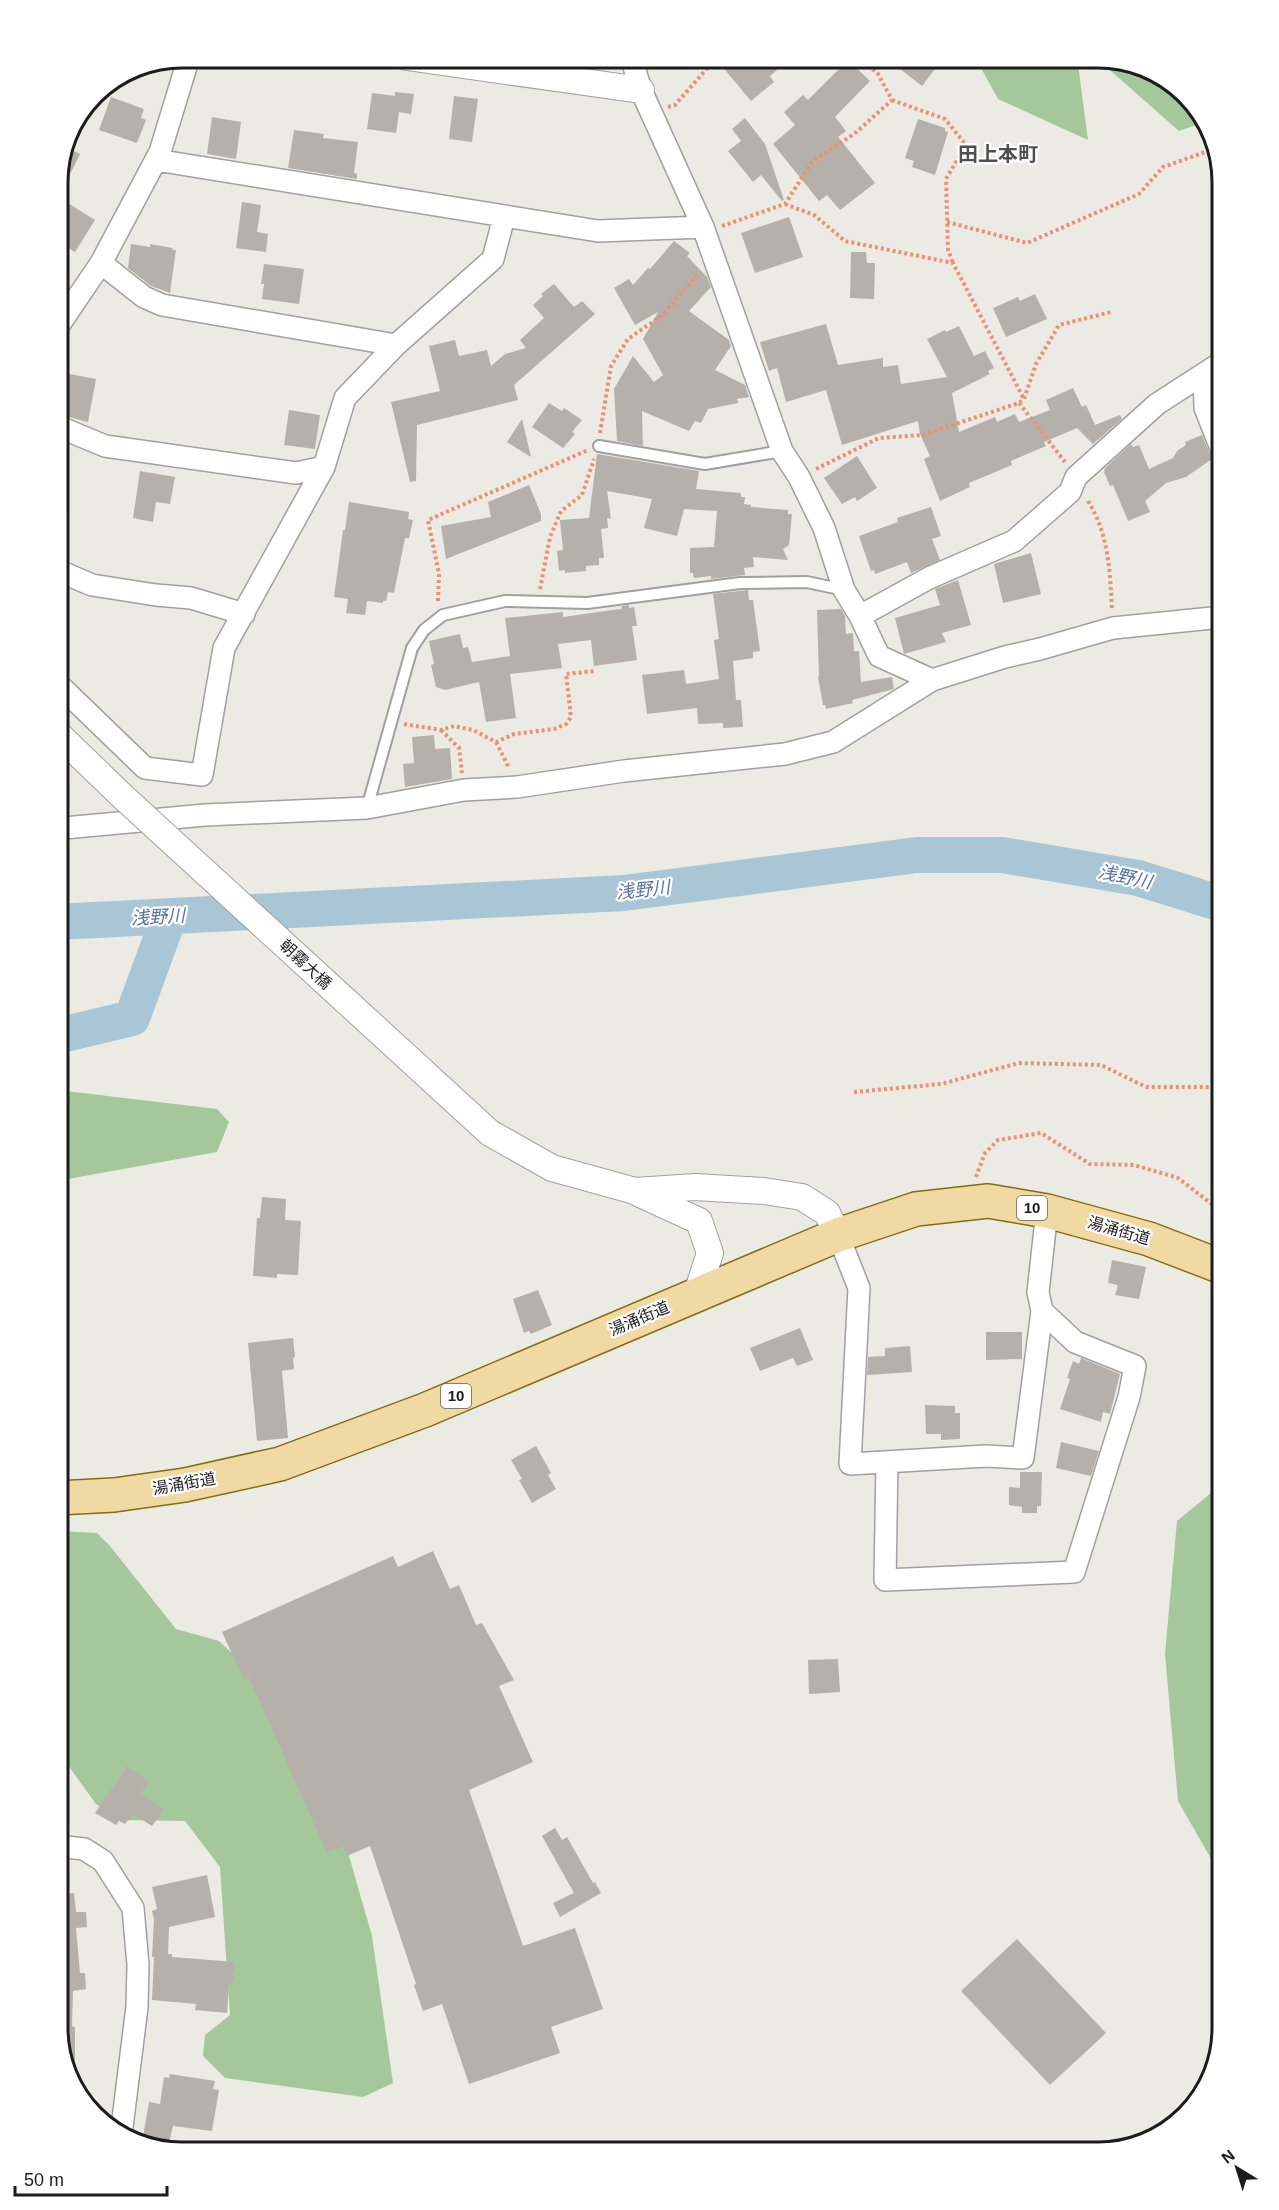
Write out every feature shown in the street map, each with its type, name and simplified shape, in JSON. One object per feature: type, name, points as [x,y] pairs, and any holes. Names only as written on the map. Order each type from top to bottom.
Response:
[{"type":"main road","name":"湯涌街道","points":[[68,1497],[114,1495],[185,1485],[280,1464],[425,1410],[838,1235],[916,1209],[988,1201],[1047,1211],[1149,1239],[1212,1263]]},
{"type":"street","points":[[68,312],[101,263],[156,160],[185,68]]},
{"type":"street","points":[[485,68],[641,90]]},
{"type":"street","points":[[634,68],[641,90],[653,112],[703,227],[782,451],[799,477],[824,528],[844,590],[860,616],[879,656],[932,680]]},
{"type":"street","points":[[156,160],[598,231],[703,227]]},
{"type":"street","points":[[68,694],[146,768],[202,775],[224,648],[324,467],[345,398],[396,345],[493,259],[504,217]]},
{"type":"street","points":[[101,263],[144,297],[162,305],[396,345]]},
{"type":"street","points":[[860,616],[929,578],[1014,541],[1070,492],[1076,477],[1157,404],[1212,368]]},
{"type":"street","points":[[1203,374],[1205,408],[1212,426]]},
{"type":"street","points":[[68,431],[105,446],[296,473],[324,467]]},
{"type":"street","points":[[68,575],[92,585],[156,596],[191,598],[244,614]]},
{"type":"street","points":[[68,829],[205,815],[367,808],[464,790],[517,787],[624,771],[785,754],[833,742],[932,680],[1005,657],[1113,628],[1212,617]]},
{"type":"street","name":"朝霧大橋","points":[[68,744],[490,1133],[552,1168],[635,1191]]},
{"type":"street","points":[[635,1191],[695,1186],[764,1191],[802,1197],[827,1213],[859,1288],[850,1464],[986,1456],[1023,1458],[1042,1311],[1038,1292],[1047,1211]]},
{"type":"street","points":[[635,1191],[699,1221],[710,1253],[697,1293]]},
{"type":"street","points":[[887,1462],[885,1580],[1074,1572],[1130,1396],[1135,1366],[1075,1342],[1042,1311]]},
{"type":"street","points":[[68,1847],[84,1849],[103,1861],[133,1908],[138,1965],[137,2007],[119,2124]]},
{"type":"lane","points":[[598,446],[705,464],[782,451]]},
{"type":"lane","points":[[367,808],[412,648],[424,630],[443,615],[505,601],[587,603],[740,583],[807,582],[844,590]]},
{"type":"path","points":[[653,112],[675,105],[707,68]]},
{"type":"path","points":[[871,68],[878,74],[892,100],[945,119],[966,145],[946,179],[948,250],[1024,399]]},
{"type":"path","points":[[703,227],[719,227],[785,204],[812,162],[854,134],[892,100]]},
{"type":"path","points":[[947,222],[1027,243],[1139,194],[1163,167],[1208,151]]},
{"type":"path","points":[[785,204],[814,215],[845,241],[953,262]]},
{"type":"path","points":[[538,602],[550,537],[561,510],[582,495],[598,446],[611,366],[628,339],[661,316],[714,257]]},
{"type":"path","points":[[799,477],[879,438],[922,435],[1019,403],[1024,399],[1036,364],[1059,325],[1110,312]]},
{"type":"path","points":[[438,619],[439,574],[428,520],[598,446]]},
{"type":"path","points":[[496,742],[514,734],[554,729],[566,724],[571,717],[566,674],[595,671]]},
{"type":"path","points":[[391,722],[441,730],[454,726],[473,730],[496,742],[517,787]]},
{"type":"path","points":[[441,730],[459,748],[464,790]]},
{"type":"path","points":[[854,1092],[941,1084],[1019,1064],[1101,1065],[1146,1087],[1212,1087]]},
{"type":"path","points":[[967,1204],[985,1152],[998,1140],[1041,1133],[1090,1164],[1134,1165],[1178,1178],[1212,1204]]},
{"type":"green space","points":[[981,68],[1078,68],[1088,140],[998,99]]},
{"type":"green space","points":[[1108,68],[1148,79],[1173,96],[1196,125],[1179,131]]},
{"type":"green space","points":[[68,1091],[217,1109],[229,1122],[217,1152],[68,1179]]},
{"type":"green space","points":[[1212,1492],[1212,1860],[1178,1801],[1165,1654],[1177,1521]]},
{"type":"green space","points":[[68,1532],[97,1533],[176,1629],[219,1641],[250,1670],[345,1842],[372,1936],[393,2083],[363,2097],[225,2078],[203,2056],[205,2035],[230,2015],[220,1867],[185,1821],[119,1820],[96,1804],[68,1765]]},
{"type":"building","points":[[724,68],[775,68],[777,70],[770,76],[774,82],[751,101]]},
{"type":"building","points":[[840,68],[856,68],[870,81],[835,117],[846,131],[838,137],[875,183],[840,210],[827,195],[819,201],[773,144],[795,125],[784,112],[803,95],[808,100]]},
{"type":"building","points":[[899,68],[936,68],[922,86]]},
{"type":"building","points":[[395,92],[414,94],[411,114],[399,112],[396,133],[367,129],[372,93],[395,96]]},
{"type":"building","points":[[454,96],[478,99],[472,142],[449,139]]},
{"type":"building","points":[[111,97],[144,109],[141,118],[146,120],[137,143],[99,130]]},
{"type":"building","points":[[212,117],[241,122],[236,159],[207,154]]},
{"type":"building","points":[[745,118],[765,144],[784,200],[782,201],[761,175],[753,182],[728,151],[741,141],[732,129]]},
{"type":"building","points":[[918,119],[945,128],[948,132],[935,175],[912,167],[914,161],[905,158]]},
{"type":"building","points":[[294,130],[324,134],[323,138],[358,142],[354,173],[357,174],[357,179],[288,168]]},
{"type":"building","points":[[72,150],[80,154],[68,179]]},
{"type":"building","points":[[242,202],[261,205],[257,232],[268,234],[266,252],[236,248]]},
{"type":"building","points":[[68,203],[95,220],[75,252],[68,248]]},
{"type":"building","points":[[789,217],[803,257],[755,273],[741,233]]},
{"type":"building","points":[[674,241],[690,253],[687,256],[707,277],[711,287],[689,311],[729,340],[731,346],[715,370],[745,385],[749,397],[737,399],[738,403],[708,409],[701,423],[695,421],[689,431],[642,411],[643,446],[617,441],[614,389],[633,356],[654,382],[663,375],[643,339],[658,312],[635,325],[614,288],[629,279],[633,285]]},
{"type":"building","points":[[131,244],[150,247],[150,244],[176,250],[170,293],[151,286],[128,268]]},
{"type":"building","points":[[851,252],[866,252],[867,263],[875,263],[874,299],[850,298]]},
{"type":"building","points":[[264,264],[304,269],[299,304],[262,299],[264,284],[261,284]]},
{"type":"building","points":[[554,284],[574,307],[582,301],[595,314],[514,385],[518,400],[417,425],[416,481],[410,482],[391,402],[440,391],[429,346],[455,340],[459,356],[487,350],[491,366],[505,354],[526,348],[520,340],[544,318],[533,305],[543,296],[541,294]]},
{"type":"building","points":[[1035,294],[1047,319],[1006,337],[993,308],[1018,297],[1020,301]]},
{"type":"building","points":[[826,324],[838,365],[883,358],[883,367],[898,365],[901,384],[947,377],[927,339],[959,326],[974,356],[985,351],[994,368],[988,371],[990,374],[952,393],[959,432],[995,417],[997,422],[1015,414],[1019,422],[1050,410],[1046,400],[1073,388],[1082,407],[1086,405],[1095,425],[1120,415],[1122,419],[1093,444],[1077,428],[1044,442],[1046,446],[1011,461],[1012,465],[969,483],[970,487],[940,501],[924,459],[930,456],[920,434],[918,421],[842,445],[826,390],[786,402],[777,368],[769,371],[760,342]]},
{"type":"building","points":[[68,374],[96,379],[88,422],[68,417]]},
{"type":"building","points":[[549,403],[562,411],[564,408],[582,420],[572,432],[575,434],[563,448],[532,427]]},
{"type":"building","points":[[289,410],[320,415],[315,449],[284,445]]},
{"type":"building","points":[[522,419],[531,457],[507,442]]},
{"type":"building","points":[[1202,435],[1212,459],[1186,477],[1166,483],[1145,501],[1150,512],[1128,521],[1113,485],[1110,486],[1104,472],[1105,468],[1131,444],[1133,447],[1139,445],[1149,469],[1173,458],[1177,451],[1186,445],[1185,442]]},
{"type":"building","points":[[597,454],[699,471],[696,489],[741,493],[741,497],[745,497],[744,504],[751,505],[751,507],[788,510],[788,514],[792,514],[789,545],[783,549],[788,560],[753,557],[754,567],[744,568],[745,575],[711,579],[711,576],[694,578],[693,573],[690,573],[690,548],[714,547],[717,511],[684,509],[677,536],[644,528],[652,499],[607,491],[611,519],[607,518],[608,528],[601,529],[604,558],[599,558],[599,565],[586,566],[586,571],[565,573],[565,570],[559,571],[557,551],[563,550],[560,520],[589,518]]},
{"type":"building","points":[[857,456],[877,488],[857,501],[855,497],[842,504],[824,478]]},
{"type":"building","points":[[140,471],[175,477],[170,504],[156,502],[153,522],[133,518]]},
{"type":"building","points":[[529,485],[541,514],[541,521],[446,559],[441,526],[491,517],[488,502]]},
{"type":"building","points":[[349,502],[409,512],[408,519],[413,520],[409,538],[405,538],[394,593],[388,592],[386,601],[383,603],[367,601],[365,615],[346,613],[348,599],[334,597]]},
{"type":"building","points":[[931,507],[941,536],[932,539],[940,560],[911,573],[907,562],[875,574],[874,570],[871,571],[859,536],[898,522],[897,518]]},
{"type":"building","points":[[1031,553],[1041,594],[1003,603],[994,564]]},
{"type":"building","points":[[958,580],[971,625],[942,633],[946,642],[904,654],[895,618],[940,605],[935,589]]},
{"type":"building","points":[[748,590],[749,600],[753,600],[760,651],[753,652],[753,658],[733,661],[736,700],[741,700],[743,727],[723,728],[723,723],[698,724],[697,708],[647,714],[642,675],[684,670],[686,684],[719,679],[714,640],[719,639],[713,594]]},
{"type":"building","points":[[629,605],[629,608],[634,607],[637,626],[632,626],[637,660],[594,666],[591,640],[558,644],[562,668],[510,674],[516,718],[486,722],[479,682],[445,690],[436,687],[429,641],[460,634],[463,648],[468,647],[472,662],[510,656],[505,618],[563,612],[563,617],[621,610],[622,606]]},
{"type":"building","points":[[841,609],[845,616],[846,634],[853,633],[854,651],[859,651],[861,682],[892,677],[894,689],[852,700],[853,703],[826,709],[823,705],[818,677],[817,610]]},
{"type":"building","points":[[434,735],[435,749],[450,748],[452,779],[405,787],[403,764],[414,763],[412,737]]},
{"type":"building","points":[[262,1197],[286,1199],[285,1220],[301,1221],[298,1275],[277,1274],[277,1278],[253,1276],[257,1218],[260,1218]]},
{"type":"building","points":[[1112,1260],[1146,1267],[1139,1299],[1115,1295],[1118,1285],[1108,1283]]},
{"type":"building","points":[[538,1290],[552,1325],[531,1334],[529,1331],[524,1333],[513,1299]]},
{"type":"building","points":[[800,1328],[813,1360],[797,1366],[793,1358],[760,1371],[750,1348]]},
{"type":"building","points":[[986,1332],[1022,1332],[1022,1359],[986,1360]]},
{"type":"building","points":[[293,1338],[294,1369],[282,1371],[288,1438],[257,1441],[248,1343]]},
{"type":"building","points":[[910,1346],[912,1372],[867,1375],[868,1357],[885,1356],[885,1348]]},
{"type":"building","points":[[1081,1358],[1120,1374],[1110,1414],[1103,1412],[1101,1422],[1060,1409],[1070,1379],[1067,1378],[1073,1361],[1079,1364]]},
{"type":"building","points":[[925,1405],[955,1406],[955,1413],[960,1413],[960,1439],[941,1440],[941,1434],[926,1434]]},
{"type":"building","points":[[1061,1442],[1099,1451],[1091,1476],[1056,1468]]},
{"type":"building","points":[[536,1446],[551,1473],[548,1475],[556,1489],[532,1503],[511,1460]]},
{"type":"building","points":[[1020,1472],[1042,1472],[1041,1506],[1037,1506],[1037,1513],[1022,1513],[1022,1507],[1009,1505],[1009,1487],[1020,1488]]},
{"type":"building","points":[[433,1551],[450,1589],[459,1585],[476,1625],[482,1623],[514,1680],[499,1686],[533,1762],[469,1790],[523,1946],[575,1928],[603,2009],[551,2027],[560,2053],[469,2084],[442,2004],[423,2011],[370,1846],[347,1856],[343,1846],[327,1853],[249,1677],[244,1680],[222,1632],[393,1556],[398,1567]]},
{"type":"building","points":[[838,1659],[840,1692],[809,1694],[808,1660]]},
{"type":"building","points":[[127,1767],[149,1781],[140,1794],[164,1810],[152,1826],[133,1814],[125,1824],[119,1821],[116,1825],[95,1813]]},
{"type":"building","points":[[555,1828],[562,1840],[567,1837],[601,1893],[560,1917],[553,1903],[574,1893],[542,1836]]},
{"type":"building","points":[[207,1875],[215,1917],[169,1927],[168,1954],[172,1954],[172,1957],[235,1962],[232,1985],[229,1984],[227,2013],[195,2010],[196,2004],[152,2000],[154,1919],[152,1911],[157,1909],[152,1887]]},
{"type":"building","points":[[74,1893],[76,1912],[86,1912],[87,1927],[76,1928],[80,1973],[85,1973],[86,1989],[73,1991],[72,2026],[75,2027],[75,2068],[68,2043],[68,1894]]},
{"type":"building","points":[[1017,1939],[1106,2033],[1050,2085],[961,1991]]},
{"type":"building","points":[[170,2074],[215,2081],[213,2089],[219,2090],[212,2131],[173,2126],[169,2141],[143,2135],[149,2102],[160,2104],[164,2077],[169,2078]]},
{"type":"waterway","name":"浅野川","points":[[68,921],[624,893],[917,855],[1002,855],[1138,878],[1212,901]]},
{"type":"waterway","points":[[68,1033],[132,1018],[169,917]]},
{"type":"district","name":"田上本町","points":[[998,154]]}]
